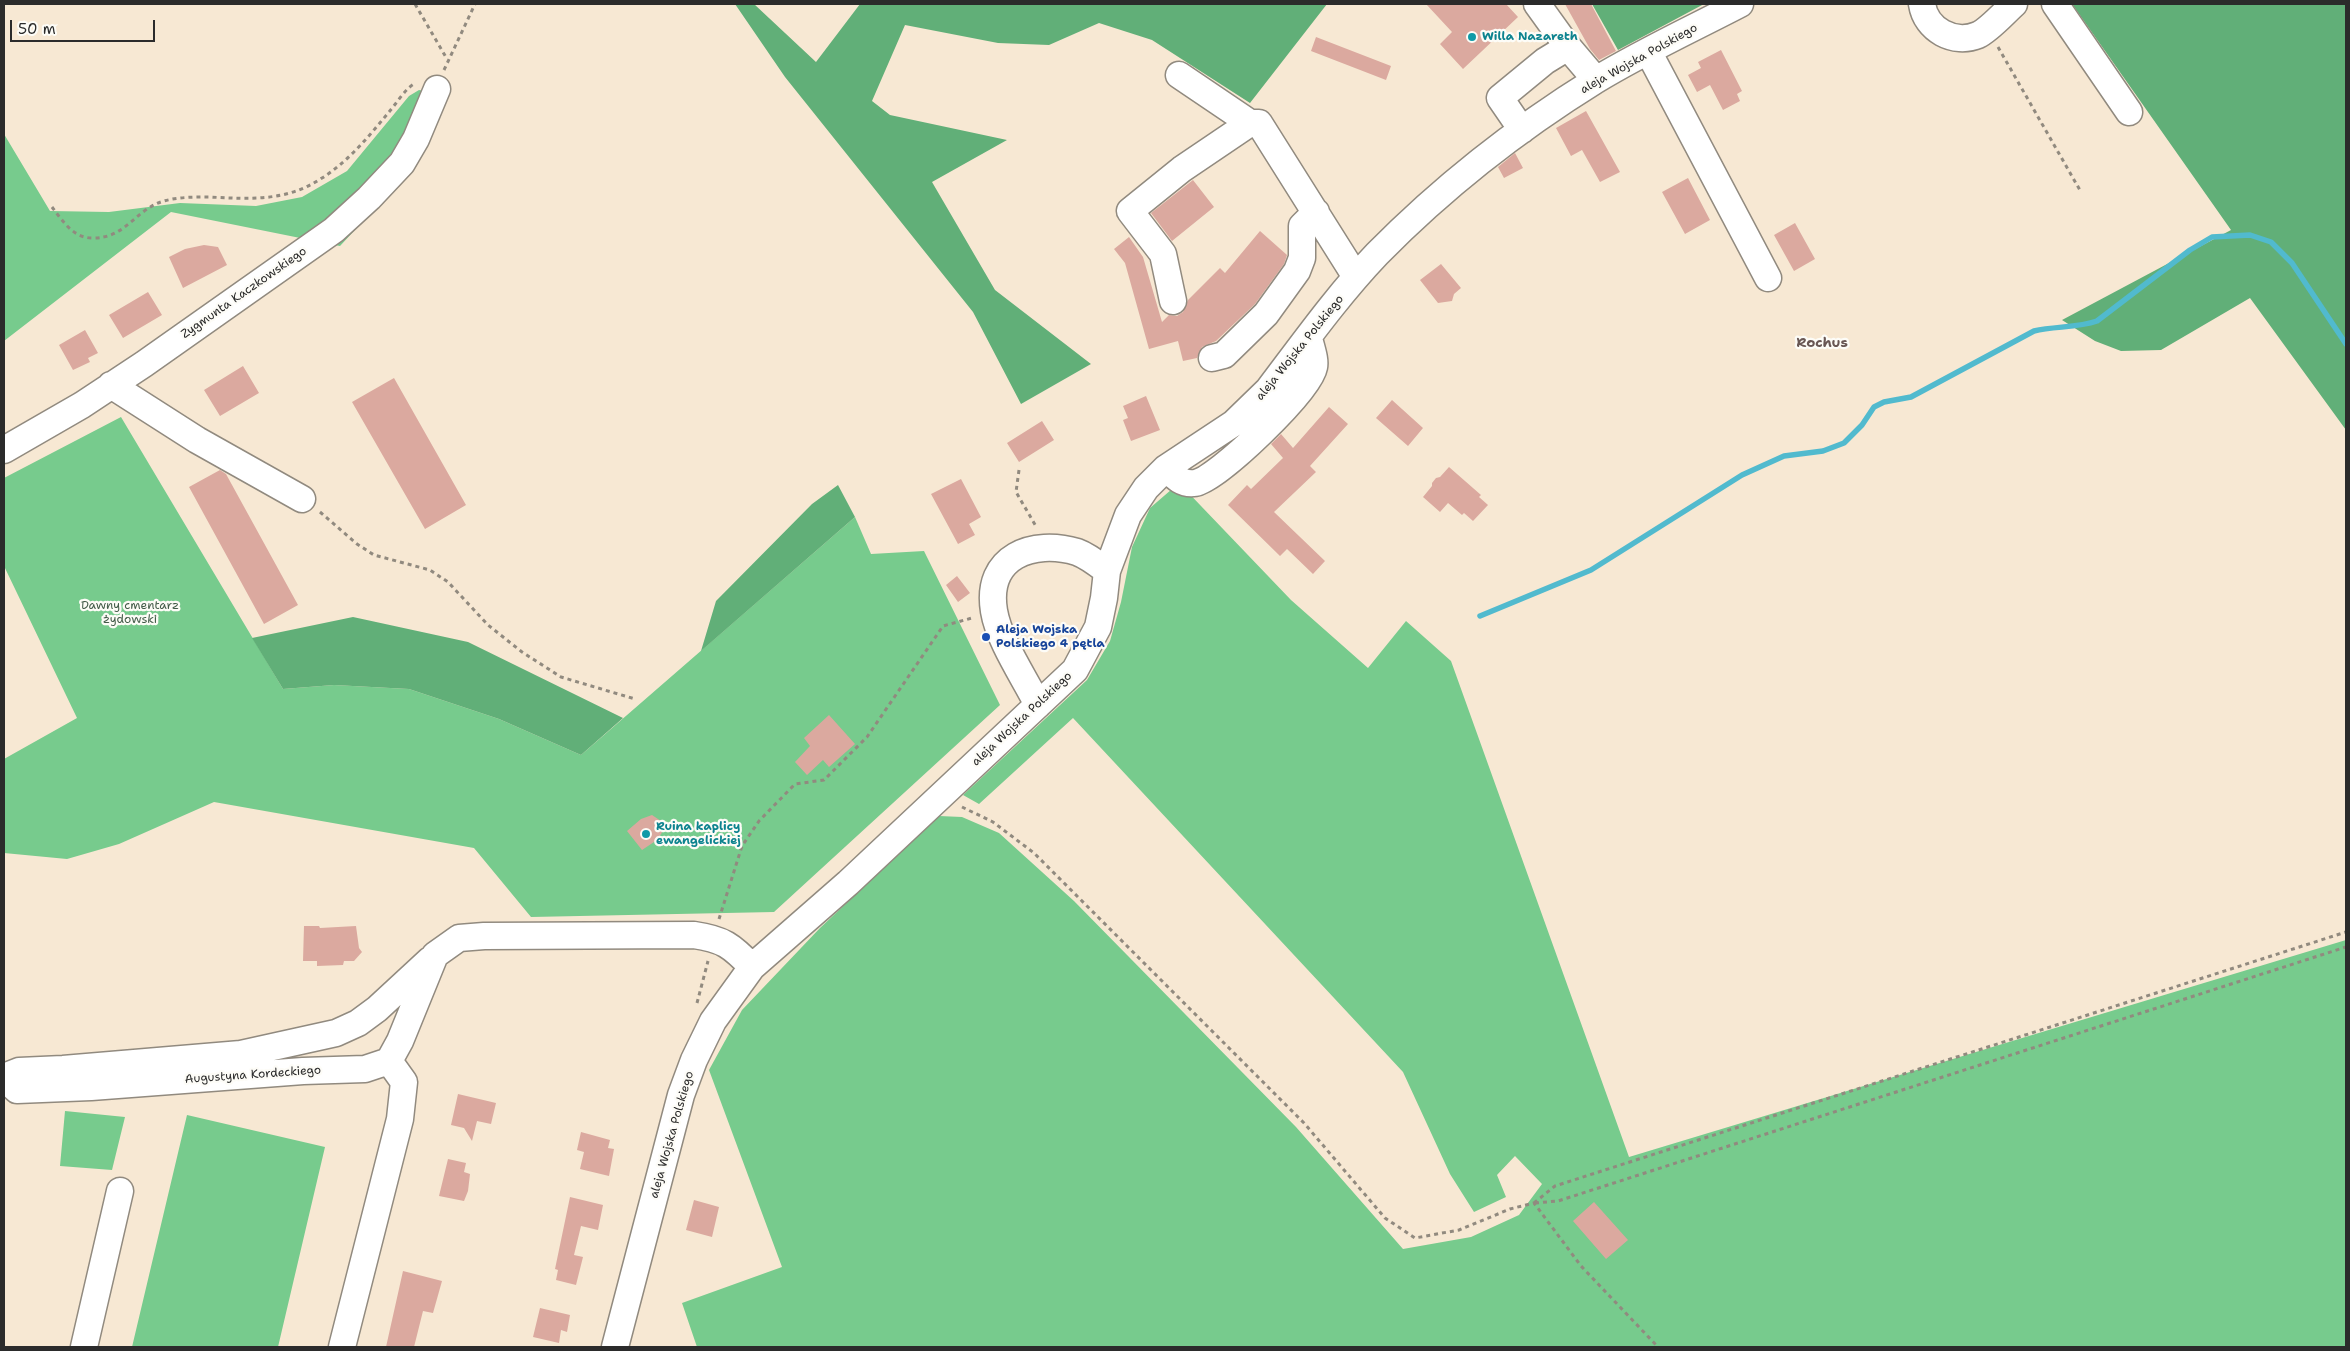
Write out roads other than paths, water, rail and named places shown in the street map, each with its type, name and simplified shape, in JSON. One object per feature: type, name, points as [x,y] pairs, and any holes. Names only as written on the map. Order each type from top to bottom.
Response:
[{"type":"street","points":[[1538,4],[1568,47],[1596,80]]},
{"type":"street","name":"aleja Wojska Polskiego","points":[[614,1347],[669,1136],[694,1060],[713,1021],[752,967],[848,883],[1075,670],[1098,627],[1107,571],[1128,515],[1146,488],[1166,468],[1211,440],[1252,407],[1268,390],[1356,278],[1381,250],[1476,165],[1522,130],[1596,80],[1740,4]]},
{"type":"street","points":[[1922,4],[1923,11],[1937,30],[1958,39],[1979,34],[2014,4]]},
{"type":"street","points":[[2055,4],[2129,112]]},
{"type":"street","points":[[1522,130],[1500,98],[1545,61],[1568,47]]},
{"type":"street","points":[[1648,51],[1768,278]]},
{"type":"street","points":[[1179,75],[1250,123]]},
{"type":"street","name":"Zygmunta Kaczkowskiego","points":[[4,450],[111,386],[334,230],[369,198],[402,163],[416,139],[437,89]]},
{"type":"street","points":[[1173,301],[1163,254],[1130,212],[1182,168],[1250,123],[1259,123],[1356,278]]},
{"type":"street","points":[[1212,358],[1224,355],[1266,314],[1297,271],[1302,258],[1302,226],[1316,212]]},
{"type":"street","points":[[111,386],[197,440],[302,499]]},
{"type":"street","points":[[1038,705],[1007,645],[994,612],[993,598],[996,581],[1003,567],[1013,556],[1027,549],[1045,547],[1080,553],[1107,571]]},
{"type":"street","name":"Augustyna Kordeckiego","points":[[388,1061],[365,1069],[303,1071],[91,1087],[18,1090],[4,1078],[19,1071],[241,1054],[336,1033],[358,1023],[377,1010],[435,954],[459,938],[484,936],[677,934],[714,938],[736,950],[752,967]]},
{"type":"street","points":[[342,1347],[400,1119],[404,1082],[388,1061],[403,1032],[435,954]]},
{"type":"street","points":[[84,1347],[120,1190]]},
{"type":"waterway","points":[[1480,616],[1591,570],[1742,475],[1784,456],[1823,451],[1844,443],[1862,425],[1874,407],[1884,402],[1911,397],[2034,331],[2082,325],[2097,321],[2190,250],[2212,237],[2250,235],[2271,242],[2292,263],[2346,344]]},
{"type":"place","name":"Willa Nazareth","points":[[1472,37]]},
{"type":"place","name":"Aleja Wojska Polskiego 4 pętla","points":[[986,637]]},
{"type":"place","name":"Ruina kaplicy ewangelickiej","points":[[646,834]]},
{"type":"district","name":"Rochus","points":[[1822,343]]},
{"type":"park label","name":"Dawny cmentarz żydowski","points":[[130,613]]}]
